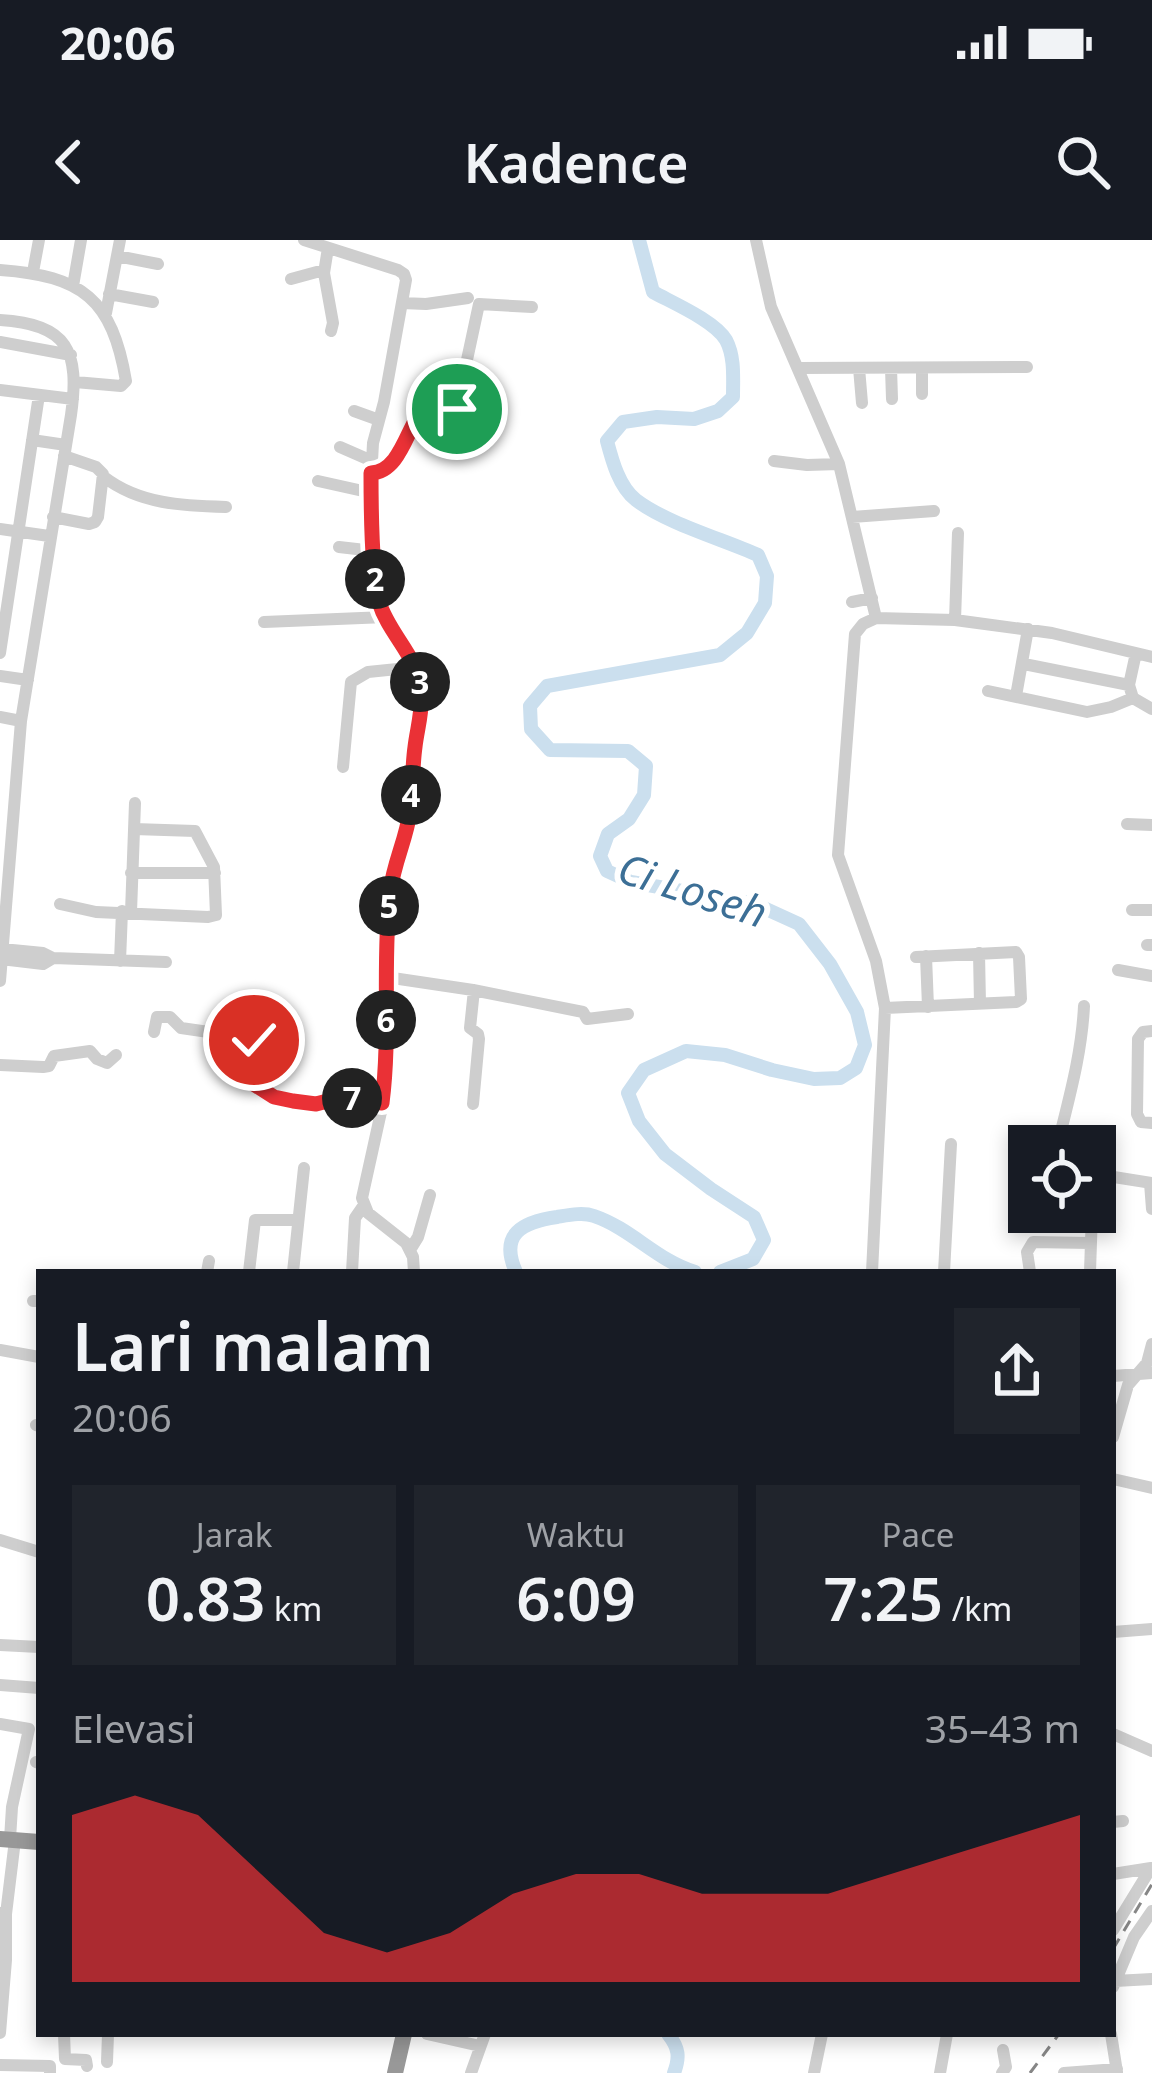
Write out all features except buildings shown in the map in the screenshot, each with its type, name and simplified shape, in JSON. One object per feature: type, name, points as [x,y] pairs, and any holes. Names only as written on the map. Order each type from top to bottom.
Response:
[{"type":"highway","points":[[395,2073],[403,2037]]},
{"type":"street","points":[[33,272],[38,240]]},
{"type":"street","points":[[73,286],[81,240]]},
{"type":"street","points":[[106,313],[120,240]]},
{"type":"street","points":[[306,240],[403,273],[406,283],[373,443],[374,551],[380,605],[417,667],[422,703],[410,812],[392,877],[384,1088],[363,1191],[364,1205],[410,1250],[413,1269]]},
{"type":"street","points":[[756,240],[771,307],[838,464],[876,617]]},
{"type":"street","points":[[328,248],[324,270],[332,331]]},
{"type":"street","points":[[117,256],[158,264]]},
{"type":"street","points":[[0,270],[33,272],[73,286],[106,313],[121,350],[126,381],[121,386],[74,382]]},
{"type":"street","points":[[291,279],[324,270]]},
{"type":"street","points":[[109,294],[153,302]]},
{"type":"street","points":[[402,303],[468,298]]},
{"type":"street","points":[[340,447],[382,472],[392,464],[419,414],[456,411],[479,304],[532,307]]},
{"type":"street","points":[[0,320],[44,327],[57,336],[75,364],[21,721],[0,981]]},
{"type":"street","points":[[0,342],[70,355]]},
{"type":"street","points":[[799,368],[1027,367]]},
{"type":"street","points":[[859,368],[862,403]]},
{"type":"street","points":[[891,368],[892,399]]},
{"type":"street","points":[[922,368],[922,394]]},
{"type":"street","points":[[446,380],[462,384]]},
{"type":"street","points":[[0,406],[1,390],[73,400]]},
{"type":"street","points":[[0,653],[40,395]]},
{"type":"street","points":[[354,411],[380,420]]},
{"type":"street","points":[[32,440],[65,450],[96,467],[115,486],[164,503],[226,507]]},
{"type":"street","points":[[774,461],[838,464]]},
{"type":"street","points":[[53,518],[95,522],[104,477]]},
{"type":"street","points":[[318,482],[372,493]]},
{"type":"street","points":[[852,517],[934,511]]},
{"type":"street","points":[[0,529],[50,536]]},
{"type":"street","points":[[955,620],[958,532]]},
{"type":"street","points":[[339,547],[374,551]]},
{"type":"street","points":[[852,602],[872,598]]},
{"type":"street","points":[[264,622],[386,617]]},
{"type":"street","points":[[872,1269],[885,1008],[876,961],[838,855],[853,641],[863,624],[876,617],[955,620],[1028,629],[1152,657]]},
{"type":"street","points":[[1016,696],[1028,629]]},
{"type":"street","points":[[988,691],[1085,712],[1105,710],[1131,691],[1136,653]]},
{"type":"street","points":[[1024,664],[1131,691],[1152,709]]},
{"type":"street","points":[[343,767],[352,682],[368,671],[417,667]]},
{"type":"street","points":[[0,676],[28,680]]},
{"type":"street","points":[[0,717],[21,721]]},
{"type":"street","points":[[120,961],[135,803]]},
{"type":"street","points":[[1127,824],[1152,825]]},
{"type":"street","points":[[60,904],[96,912],[208,917],[217,912],[215,873],[194,831],[134,829]]},
{"type":"street","points":[[131,873],[215,873]]},
{"type":"street","points":[[1132,910],[1152,910]]},
{"type":"street","points":[[885,1008],[928,1007],[1019,1001],[1020,958],[1014,951],[921,957],[928,1007]]},
{"type":"street","points":[[979,953],[980,1004]]},
{"type":"street","points":[[2,954],[166,962]]},
{"type":"street","points":[[1118,970],[1152,976]]},
{"type":"street","points":[[386,977],[584,1012],[586,1018],[628,1014]]},
{"type":"street","points":[[472,1104],[478,1039],[470,1026],[474,990]]},
{"type":"street","points":[[1062,1125],[1080,1058],[1084,1006]]},
{"type":"street","points":[[154,1032],[157,1017],[170,1017],[181,1028],[250,1037],[255,1043],[249,1081],[274,1097],[316,1104],[342,1098],[382,1103]]},
{"type":"street","points":[[1152,1031],[1138,1037],[1137,1114],[1141,1121],[1152,1123]]},
{"type":"street","points":[[0,1065],[47,1066],[54,1057],[90,1051],[107,1063],[116,1055]]},
{"type":"street","points":[[944,1269],[951,1144]]},
{"type":"street","points":[[293,1269],[304,1168]]},
{"type":"street","points":[[1116,1177],[1151,1183],[1152,1209]]},
{"type":"street","points":[[410,1250],[430,1196]]},
{"type":"street","points":[[352,1269],[355,1218],[364,1205]]},
{"type":"street","points":[[248,1269],[255,1220],[297,1220]]},
{"type":"street","points":[[1090,1269],[1091,1233]]},
{"type":"street","points":[[1030,1269],[1027,1252],[1033,1242],[1090,1243]]},
{"type":"street","points":[[1116,1426],[1124,1395],[1147,1364],[1152,1343]]},
{"type":"street","points":[[0,1350],[36,1356]]},
{"type":"street","points":[[1116,1376],[1152,1373]]},
{"type":"street","points":[[1116,1480],[1152,1487]]},
{"type":"street","points":[[0,1540],[36,1551]]},
{"type":"street","points":[[1116,1632],[1152,1629]]},
{"type":"street","points":[[0,1645],[36,1647]]},
{"type":"street","points":[[0,1685],[36,1688]]},
{"type":"street","points":[[0,1724],[29,1729],[8,1839],[0,2033]]},
{"type":"street","points":[[1116,1735],[1152,1750]]},
{"type":"street","points":[[1116,1874],[1151,1868]]},
{"type":"street","points":[[1119,1910],[1151,1868]]},
{"type":"street","points":[[1116,1979],[1134,1936],[1152,1911]]},
{"type":"street","points":[[1116,1984],[1152,1978]]},
{"type":"street","points":[[64,2037],[65,2059],[86,2060],[87,2066]]},
{"type":"street","points":[[107,2062],[108,2037]]},
{"type":"street","points":[[814,2073],[821,2037]]},
{"type":"street","points":[[940,2073],[946,2037]]},
{"type":"street","points":[[1064,2073],[1117,2071],[1111,2037]]},
{"type":"street","points":[[471,2073],[482,2040]]},
{"type":"street","points":[[1002,2073],[1006,2067],[1003,2050]]},
{"type":"street","points":[[0,2065],[50,2066],[50,2073]]},
{"type":"waterway","name":"Ci Loseh","points":[[639,240],[653,292],[703,319],[726,340],[733,397],[718,411],[694,419],[623,422],[607,441],[614,465],[630,495],[648,508],[758,555],[767,576],[765,603],[747,633],[720,655],[547,686],[530,706],[531,729],[550,750],[628,751],[646,766],[644,795],[629,819],[608,834],[600,856],[607,871],[631,882],[755,904],[799,924],[830,964],[857,1012],[865,1045],[856,1068],[840,1078],[814,1079],[725,1055],[686,1051],[644,1070],[628,1093],[639,1121],[665,1154],[754,1217],[764,1240],[753,1259],[728,1269]]},
{"type":"waterway","name":"Ci Loseh","points":[[515,1269],[510,1248],[517,1232],[533,1222],[581,1214],[608,1222],[688,1269]]},
{"type":"waterway","name":"Ci Loseh","points":[[670,2037],[677,2053],[674,2073]]},
{"type":"railway","points":[[1116,1944],[1152,1884]]},
{"type":"railway","points":[[1030,2073],[1057,2037]]},
{"type":"route","points":[[254,1040],[249,1081],[274,1097],[316,1104],[342,1098],[382,1103],[390,896],[395,859],[410,812],[422,695],[417,667],[380,605],[371,473],[392,464],[419,414],[457,409]]}]
